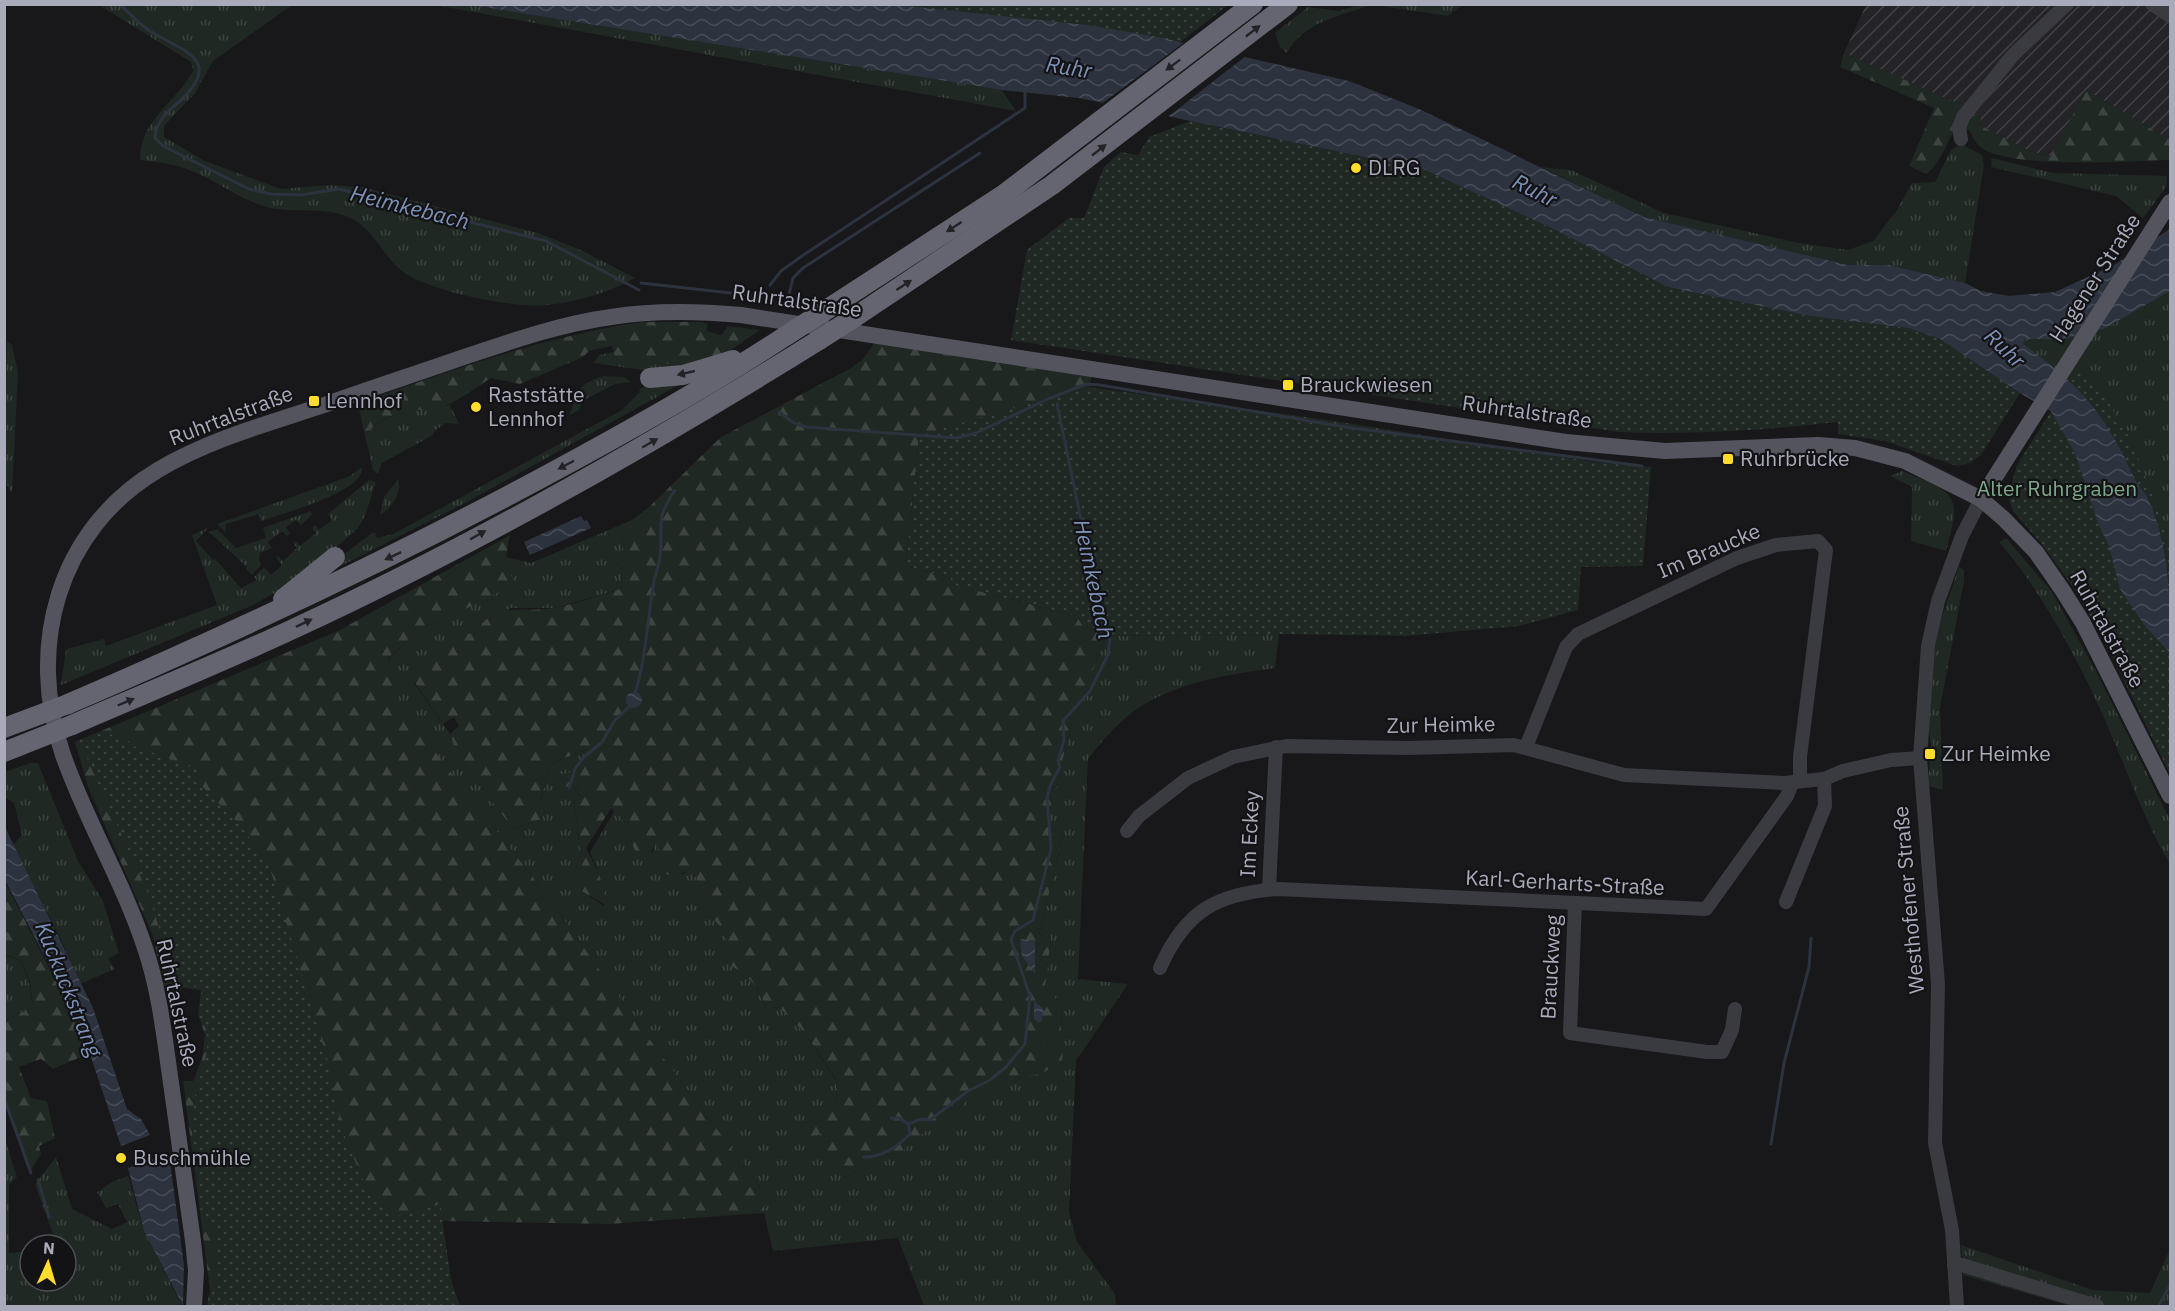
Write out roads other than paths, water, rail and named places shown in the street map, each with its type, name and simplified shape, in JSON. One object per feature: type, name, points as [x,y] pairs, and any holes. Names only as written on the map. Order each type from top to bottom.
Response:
[{"type":"highway","points":[[4,728],[68,704],[214,641],[409,548],[601,446],[762,352],[1022,180],[1253,4]]},
{"type":"highway","points":[[4,752],[72,725],[295,628],[427,564],[625,458],[855,317],[1052,185],[1288,4]]},
{"type":"highway","points":[[650,378],[683,375],[762,352]]},
{"type":"highway","points":[[214,641],[288,596],[335,558]]},
{"type":"main road","name":"Hagener Straße","points":[[1981,499],[2169,204]]},
{"type":"main road","name":"Ruhrtalstraße","points":[[194,1306],[196,1270],[166,1050],[147,954],[128,903],[80,800],[51,716],[47,661],[51,619],[57,597],[70,566],[90,533],[109,510],[134,487],[183,456],[306,411],[532,334],[607,317],[694,312],[778,319],[1566,442],[1665,451],[1818,445],[1855,448],[1905,461],[1981,499],[2036,552],[2083,623],[2170,796]]},
{"type":"street","points":[[1961,139],[1959,128],[1963,117],[1987,86],[2013,55],[2067,4]]},
{"type":"street","points":[[2152,4],[2170,16]]},
{"type":"street","name":"Westhofener Straße","points":[[1957,1306],[1952,1230],[1935,1143],[1939,993],[1920,758],[1922,702],[1928,646],[1935,612],[1953,557],[1981,499]]},
{"type":"street","name":"Im Braucke","points":[[1526,747],[1570,640],[1737,558],[1776,545],[1818,541],[1826,550],[1796,782]]},
{"type":"street","name":"Zur Heimke","points":[[1127,831],[1139,816],[1188,778],[1233,757],[1276,747],[1407,748],[1502,744],[1526,747],[1624,775],[1796,782],[1824,779],[1843,771],[1891,760],[1920,758]]},
{"type":"street","name":"Im Eckey","points":[[1160,968],[1181,930],[1194,916],[1221,898],[1269,889],[1276,747]]},
{"type":"street","points":[[1786,902],[1822,814],[1825,800],[1824,779]]},
{"type":"street","name":"Karl-Gerharts-Straße","points":[[1269,889],[1707,909],[1796,782]]},
{"type":"street","name":"Brauckweg","points":[[1575,903],[1570,1033],[1707,1052],[1722,1052],[1732,1030],[1735,1009]]},
{"type":"street","points":[[1954,1265],[1962,1265],[2097,1306]]},
{"type":"water","name":"Ruhr","points":[[471,5],[897,5],[1087,25],[1158,37],[1349,81],[1419,109],[1644,217],[1848,265],[1889,265],[1965,283],[1981,291],[2009,296],[2055,292],[2114,265],[2170,229],[2170,291],[2104,329],[2064,339],[2025,339],[2023,344],[2061,374],[2089,402],[2113,436],[2136,481],[2148,498],[2165,556],[2169,595],[2170,653],[2145,626],[2120,589],[2109,546],[2098,523],[2075,453],[2051,411],[1940,339],[1908,328],[1809,316],[1668,287],[1547,226],[1423,169],[1079,98],[1002,90]]},
{"type":"water","points":[[581,516],[584,521],[587,520],[591,528],[530,555],[524,542]]},
{"type":"water","points":[[634,692],[640,694],[642,700],[640,706],[634,708],[628,706],[626,700],[628,694]]},
{"type":"water","name":"Kuckuckstrang","points":[[5,827],[93,1008],[127,1109],[141,1119],[150,1135],[121,1146],[80,1025],[5,880]]},
{"type":"water","points":[[1020,939],[1033,940],[1035,943],[1035,974],[1022,956]]},
{"type":"water","points":[[1034,1000],[1044,1010],[1042,1021],[1039,1023],[1034,1019]]},
{"type":"water","points":[[158,1157],[170,1162],[184,1265],[183,1306],[144,1231],[128,1168]]},
{"type":"waterway","name":"Heimkebach","points":[[119,4],[146,28],[194,57],[198,65],[199,75],[193,86],[160,121],[155,138],[163,146],[249,189],[271,194],[301,195],[339,189],[546,241],[639,290]]},
{"type":"waterway","points":[[770,285],[781,271],[802,256],[1025,108],[1025,89]]},
{"type":"waterway","points":[[789,295],[793,278],[803,268],[980,153]]},
{"type":"waterway","points":[[641,283],[758,296]]},
{"type":"waterway","points":[[1051,398],[1086,384],[1100,385],[1345,427],[1642,466]]},
{"type":"waterway","name":"Heimkebach","points":[[779,412],[794,423],[806,427],[957,438],[976,433],[1050,398]]},
{"type":"waterway","name":"Heimkebach","points":[[908,1124],[921,1119],[930,1120],[968,1091],[990,1080],[1006,1067],[1025,1044],[1030,996],[1011,940],[1015,931],[1033,920],[1051,849],[1047,798],[1050,786],[1060,767],[1058,761],[1064,740],[1063,721],[1090,691],[1108,655],[1110,637],[1104,630],[1057,404]]},
{"type":"waterway","points":[[635,693],[642,667],[659,560],[662,516],[675,490]]},
{"type":"waterway","points":[[569,788],[575,769],[583,758],[602,742],[615,720],[629,707]]},
{"type":"waterway","points":[[1771,1144],[1784,1063],[1809,967],[1811,938]]},
{"type":"waterway","points":[[4,1098],[31,1173]]},
{"type":"waterway","points":[[864,1157],[871,1157],[889,1150],[910,1134],[908,1124],[899,1118],[891,1118]]},
{"type":"waterway","points":[[38,1180],[49,1217]]},
{"type":"waterway","points":[[2159,1305],[2170,1285]]},
{"type":"place","name":"DLRG","points":[[1356,168]]},
{"type":"place","name":"Brauckwiesen","points":[[1288,385]]},
{"type":"place","name":"Lennhof","points":[[314,401]]},
{"type":"place","name":"Raststätte Lennhof","points":[[476,407]]},
{"type":"place","name":"Ruhrbrücke","points":[[1728,459]]},
{"type":"place","name":"Zur Heimke","points":[[1930,754]]},
{"type":"place","name":"Buschmühle","points":[[121,1158]]},
{"type":"park label","name":"Alter Ruhrgraben","points":[[2057,489]]}]
